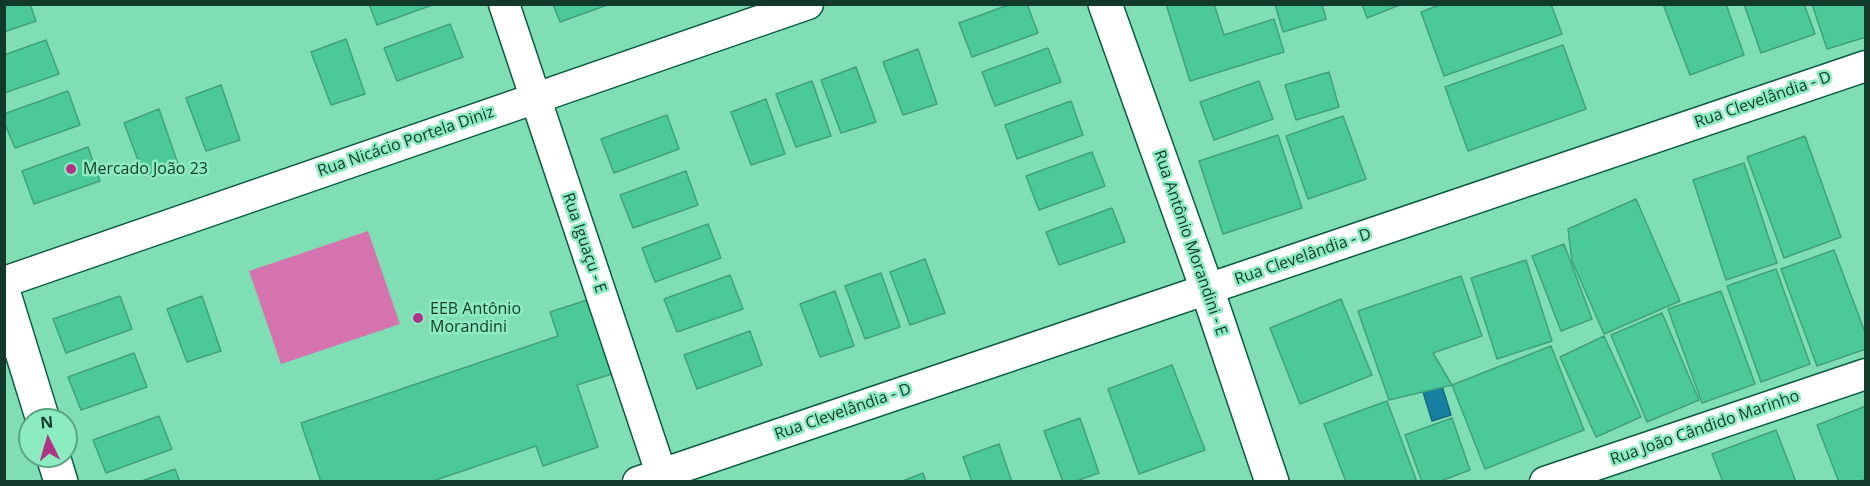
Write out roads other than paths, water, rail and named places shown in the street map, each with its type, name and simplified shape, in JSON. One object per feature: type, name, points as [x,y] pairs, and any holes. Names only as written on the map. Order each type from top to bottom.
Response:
[{"type":"street","name":"Rua Iguaçu - E","points":[[504,4],[536,98],[655,479]]},
{"type":"street","name":"Rua Nicácio Portela Diniz","points":[[4,282],[808,4]]},
{"type":"street","name":"Rua Antônio Morandini - E","points":[[1105,4],[1207,289],[1272,482]]},
{"type":"street","name":"Rua Clevelândia - D","points":[[655,479],[1866,66]]},
{"type":"street","points":[[4,294],[39,408]]},
{"type":"street","name":"Rua João Cândido Marinho","points":[[1545,482],[1866,374]]},
{"type":"water","points":[[1442,386],[1451,415],[1432,421],[1423,392]]},
{"type":"place","name":"Mercado João 23","points":[[71,169]]},
{"type":"place","name":"EEB Antônio Morandini","points":[[418,318]]}]
